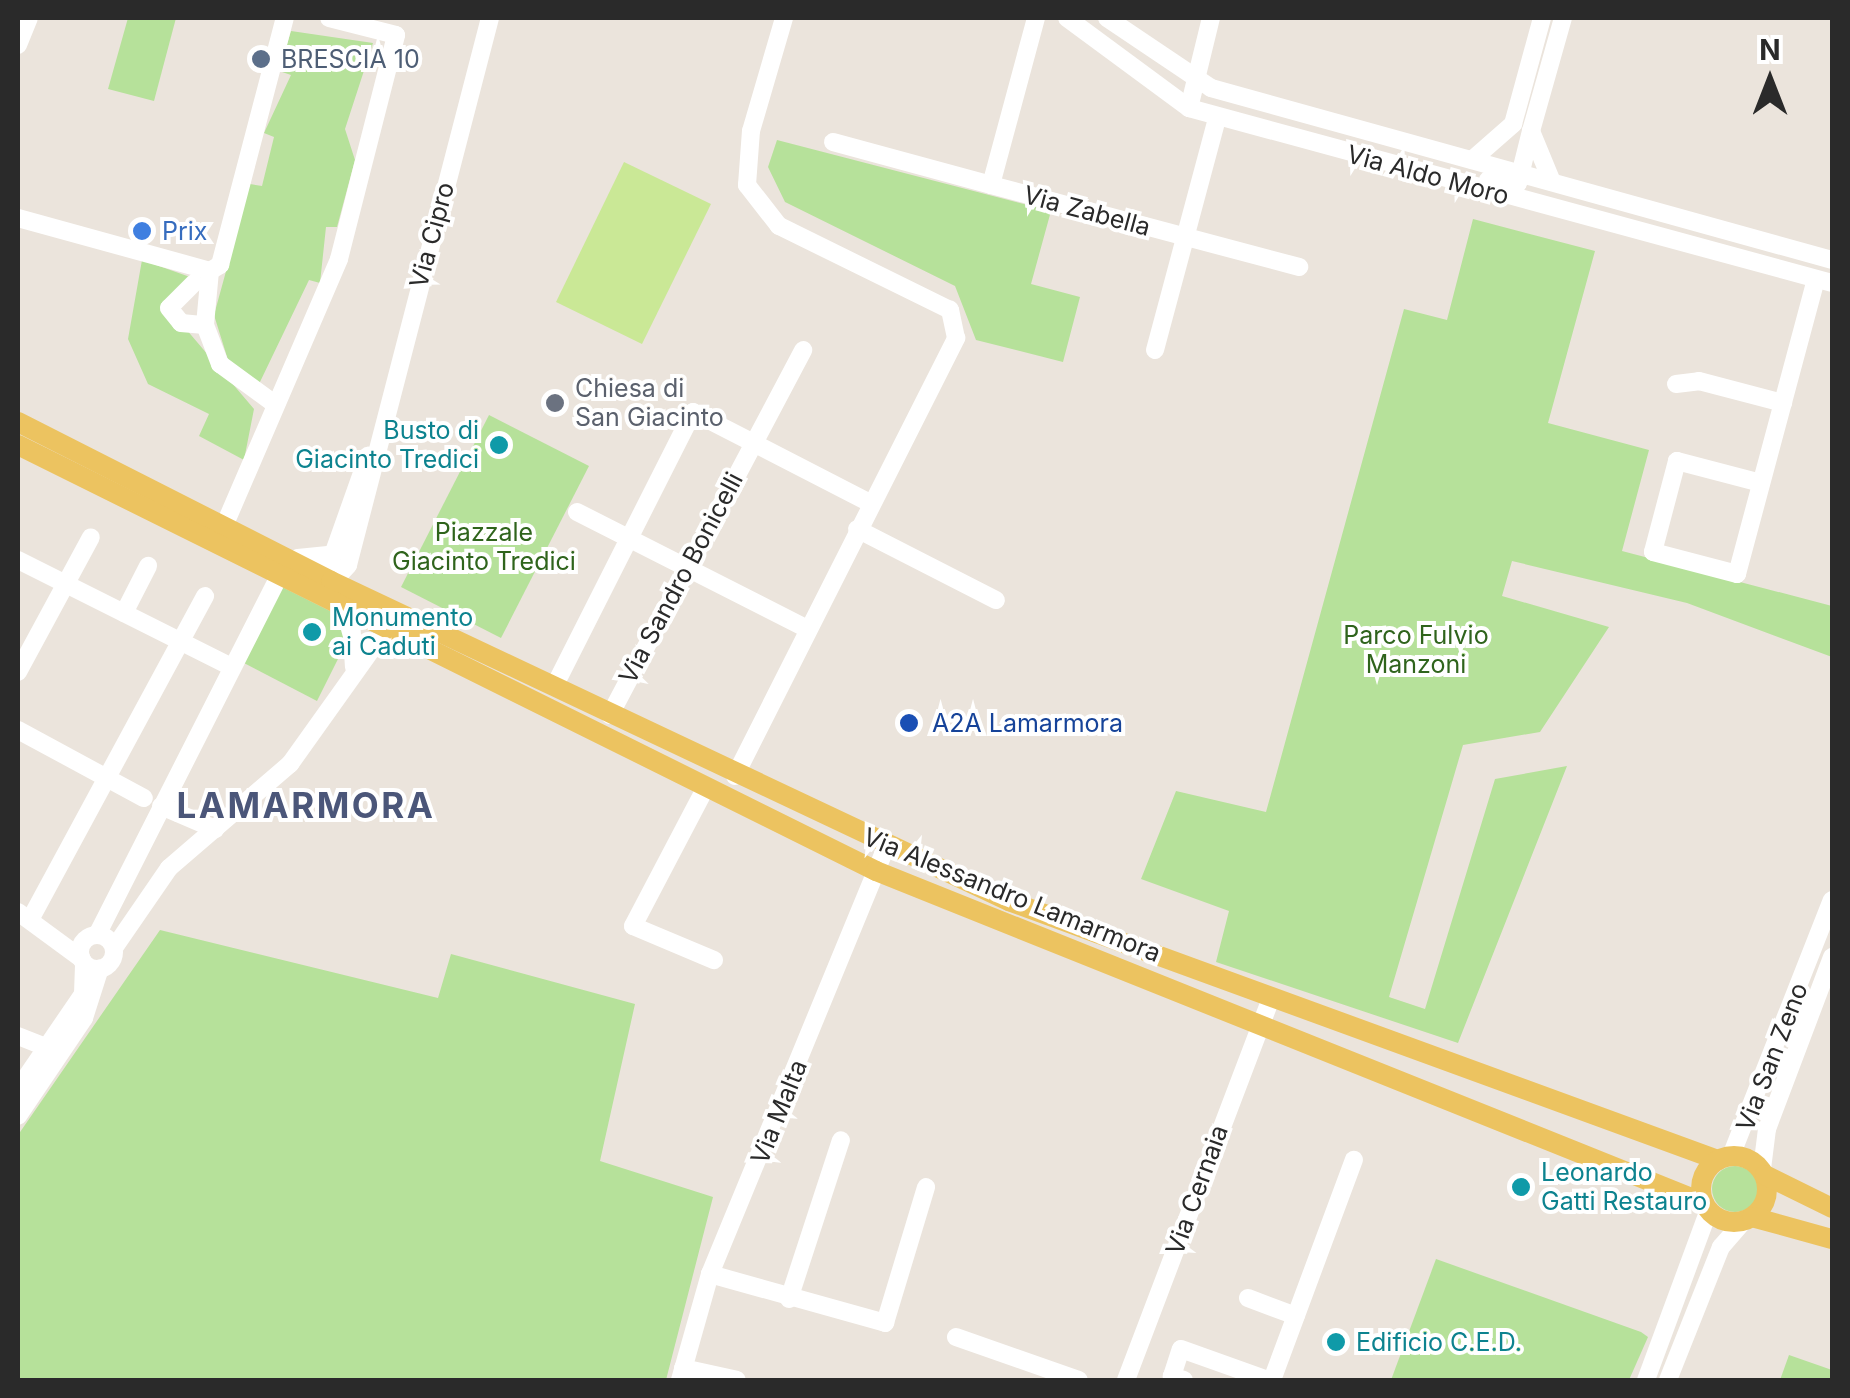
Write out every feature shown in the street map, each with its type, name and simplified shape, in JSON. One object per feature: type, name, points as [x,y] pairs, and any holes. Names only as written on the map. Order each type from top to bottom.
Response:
[{"type":"main road","name":"Via Alessandro Lamarmora","points":[[18,422],[298,558],[324,588],[354,613],[876,871],[1707,1206]]},
{"type":"main road","name":"Via Alessandro Lamarmora","points":[[18,445],[272,578],[324,588],[554,687],[886,847],[1270,1002],[1724,1158]]},
{"type":"main road","points":[[1832,1208],[1763,1172],[1724,1158],[1702,1182],[1707,1206],[1832,1239]]},
{"type":"main road","points":[[1748,1219],[1766,1198],[1763,1172]]},
{"type":"street","points":[[18,45],[29,18]]},
{"type":"street","points":[[18,218],[210,271],[220,266],[285,18]]},
{"type":"street","points":[[225,524],[339,259],[396,35],[329,18]]},
{"type":"street","name":"Via Cipro","points":[[324,588],[348,564],[372,452],[490,18]]},
{"type":"street","points":[[735,776],[870,504],[908,418],[956,338],[950,310],[779,226],[747,185],[751,131],[784,18]]},
{"type":"street","name":"Via Zabella","points":[[992,184],[1036,18]]},
{"type":"street","name":"Via Aldo Moro","points":[[1067,18],[1189,108],[1217,118],[1414,171],[1552,182],[1832,260]]},
{"type":"street","name":"Via Aldo Moro","points":[[1108,18],[1196,83],[1472,160],[1506,180],[1824,281],[1783,403],[1737,574],[1653,552],[1677,461],[1761,484]]},
{"type":"street","points":[[1189,108],[1211,18]]},
{"type":"street","points":[[1542,18],[1522,128],[1552,182]]},
{"type":"street","points":[[1506,180],[1562,18]]},
{"type":"street","name":"Via Zabella","points":[[1155,350],[1217,118]]},
{"type":"street","points":[[1472,160],[1522,128]]},
{"type":"street","name":"Via Zabella","points":[[833,142],[1299,267]]},
{"type":"street","points":[[210,271],[205,325],[220,364],[276,405]]},
{"type":"street","points":[[194,282],[169,308],[181,323],[205,325]]},
{"type":"street","name":"Via Sandro Bonicelli","points":[[610,715],[685,565],[803,350]]},
{"type":"street","points":[[1676,384],[1700,381],[1783,403]]},
{"type":"street","name":"Via Sandro Bonicelli","points":[[554,687],[693,412],[753,443]]},
{"type":"street","points":[[753,443],[870,504]]},
{"type":"street","name":"Via Cipro","points":[[324,588],[328,556],[372,452]]},
{"type":"street","points":[[577,512],[808,629]]},
{"type":"street","points":[[857,529],[996,600]]},
{"type":"street","points":[[18,672],[91,537]]},
{"type":"street","points":[[18,1089],[94,1000],[89,963],[95,935],[152,802],[272,578],[298,558],[328,556]]},
{"type":"street","points":[[18,560],[228,665]]},
{"type":"street","points":[[124,613],[148,566]]},
{"type":"street","points":[[31,918],[205,596]]},
{"type":"street","points":[[353,670],[354,613]]},
{"type":"street","points":[[89,963],[114,948],[169,868],[311,740],[353,670],[378,642],[400,634]]},
{"type":"street","points":[[18,730],[152,802],[215,828]]},
{"type":"street","points":[[706,787],[633,926],[714,960]]},
{"type":"street","name":"Via Malta","points":[[682,1374],[710,1274],[886,847]]},
{"type":"street","name":"Via San Zeno","points":[[1724,1158],[1832,900]]},
{"type":"street","points":[[31,918],[95,935],[114,948]]},
{"type":"street","points":[[31,918],[89,963]]},
{"type":"street","name":"Via San Zeno","points":[[1763,1172],[1766,1129],[1832,958]]},
{"type":"street","name":"Via Cernaia","points":[[1126,1380],[1270,1002]]},
{"type":"street","points":[[18,1036],[54,1050]]},
{"type":"street","points":[[18,1116],[54,1050]]},
{"type":"street","points":[[789,1299],[842,1140]]},
{"type":"street","points":[[1184,1380],[1172,1376],[1182,1349],[1270,1380],[1354,1160]]},
{"type":"street","points":[[710,1274],[885,1323],[926,1187]]},
{"type":"street","points":[[1646,1380],[1707,1206]]},
{"type":"street","points":[[1668,1380],[1721,1247],[1748,1219]]},
{"type":"street","points":[[1248,1298],[1296,1316]]},
{"type":"street","points":[[956,1336],[1078,1380]]},
{"type":"street","points":[[682,1374],[733,1380]]},
{"type":"green space","points":[[128,18],[176,18],[154,101],[108,89]]},
{"type":"green space","points":[[291,31],[373,43],[345,129],[355,160],[337,227],[326,227],[320,283],[309,280],[259,384],[228,360],[214,315],[250,184],[262,186],[274,137],[264,133],[291,75],[279,71]]},
{"type":"green space","points":[[777,140],[1051,211],[1031,284],[1080,297],[1063,362],[976,340],[955,286],[785,202],[768,167]]},
{"type":"green space","points":[[624,162],[711,204],[642,344],[556,302]]},
{"type":"green space","name":"Parco Fulvio Manzoni","points":[[1473,219],[1595,251],[1548,423],[1649,450],[1622,551],[1832,606],[1832,657],[1687,603],[1512,561],[1502,596],[1609,627],[1540,732],[1463,745],[1389,997],[1425,1009],[1495,779],[1567,766],[1458,1043],[1216,962],[1229,911],[1141,879],[1176,791],[1266,812],[1404,309],[1447,320]]},
{"type":"green space","points":[[142,260],[190,277],[163,302],[254,409],[244,460],[199,436],[209,414],[148,384],[128,339]]},
{"type":"green space","name":"Piazzale Giacinto Tredici","points":[[489,415],[589,466],[501,638],[401,587]]},
{"type":"green space","points":[[280,586],[342,617],[349,637],[317,701],[242,662]]},
{"type":"green space","points":[[160,930],[438,998],[451,954],[635,1004],[600,1161],[713,1197],[666,1380],[18,1380],[18,1135]]},
{"type":"green space","points":[[1735,1166],[1751,1173],[1758,1189],[1751,1205],[1735,1212],[1719,1205],[1712,1189],[1719,1173]]},
{"type":"green space","points":[[1436,1259],[1641,1332],[1648,1337],[1629,1380],[1391,1380]]},
{"type":"green space","points":[[1789,1355],[1832,1370],[1832,1380],[1780,1380]]},
{"type":"place","name":"BRESCIA 10","points":[[261,59]]},
{"type":"place","name":"Prix","points":[[142,231]]},
{"type":"place","name":"Chiesa di San Giacinto","points":[[555,403]]},
{"type":"place","name":"Busto di Giacinto Tredici","points":[[499,445]]},
{"type":"place","name":"Monumento ai Caduti","points":[[312,632]]},
{"type":"place","name":"A2A Lamarmora","points":[[909,723]]},
{"type":"place","name":"Leonardo Gatti Restauro","points":[[1521,1187]]},
{"type":"place","name":"Edificio C.E.D.","points":[[1336,1342]]},
{"type":"district","name":"LAMARMORA","points":[[306,805]]}]
